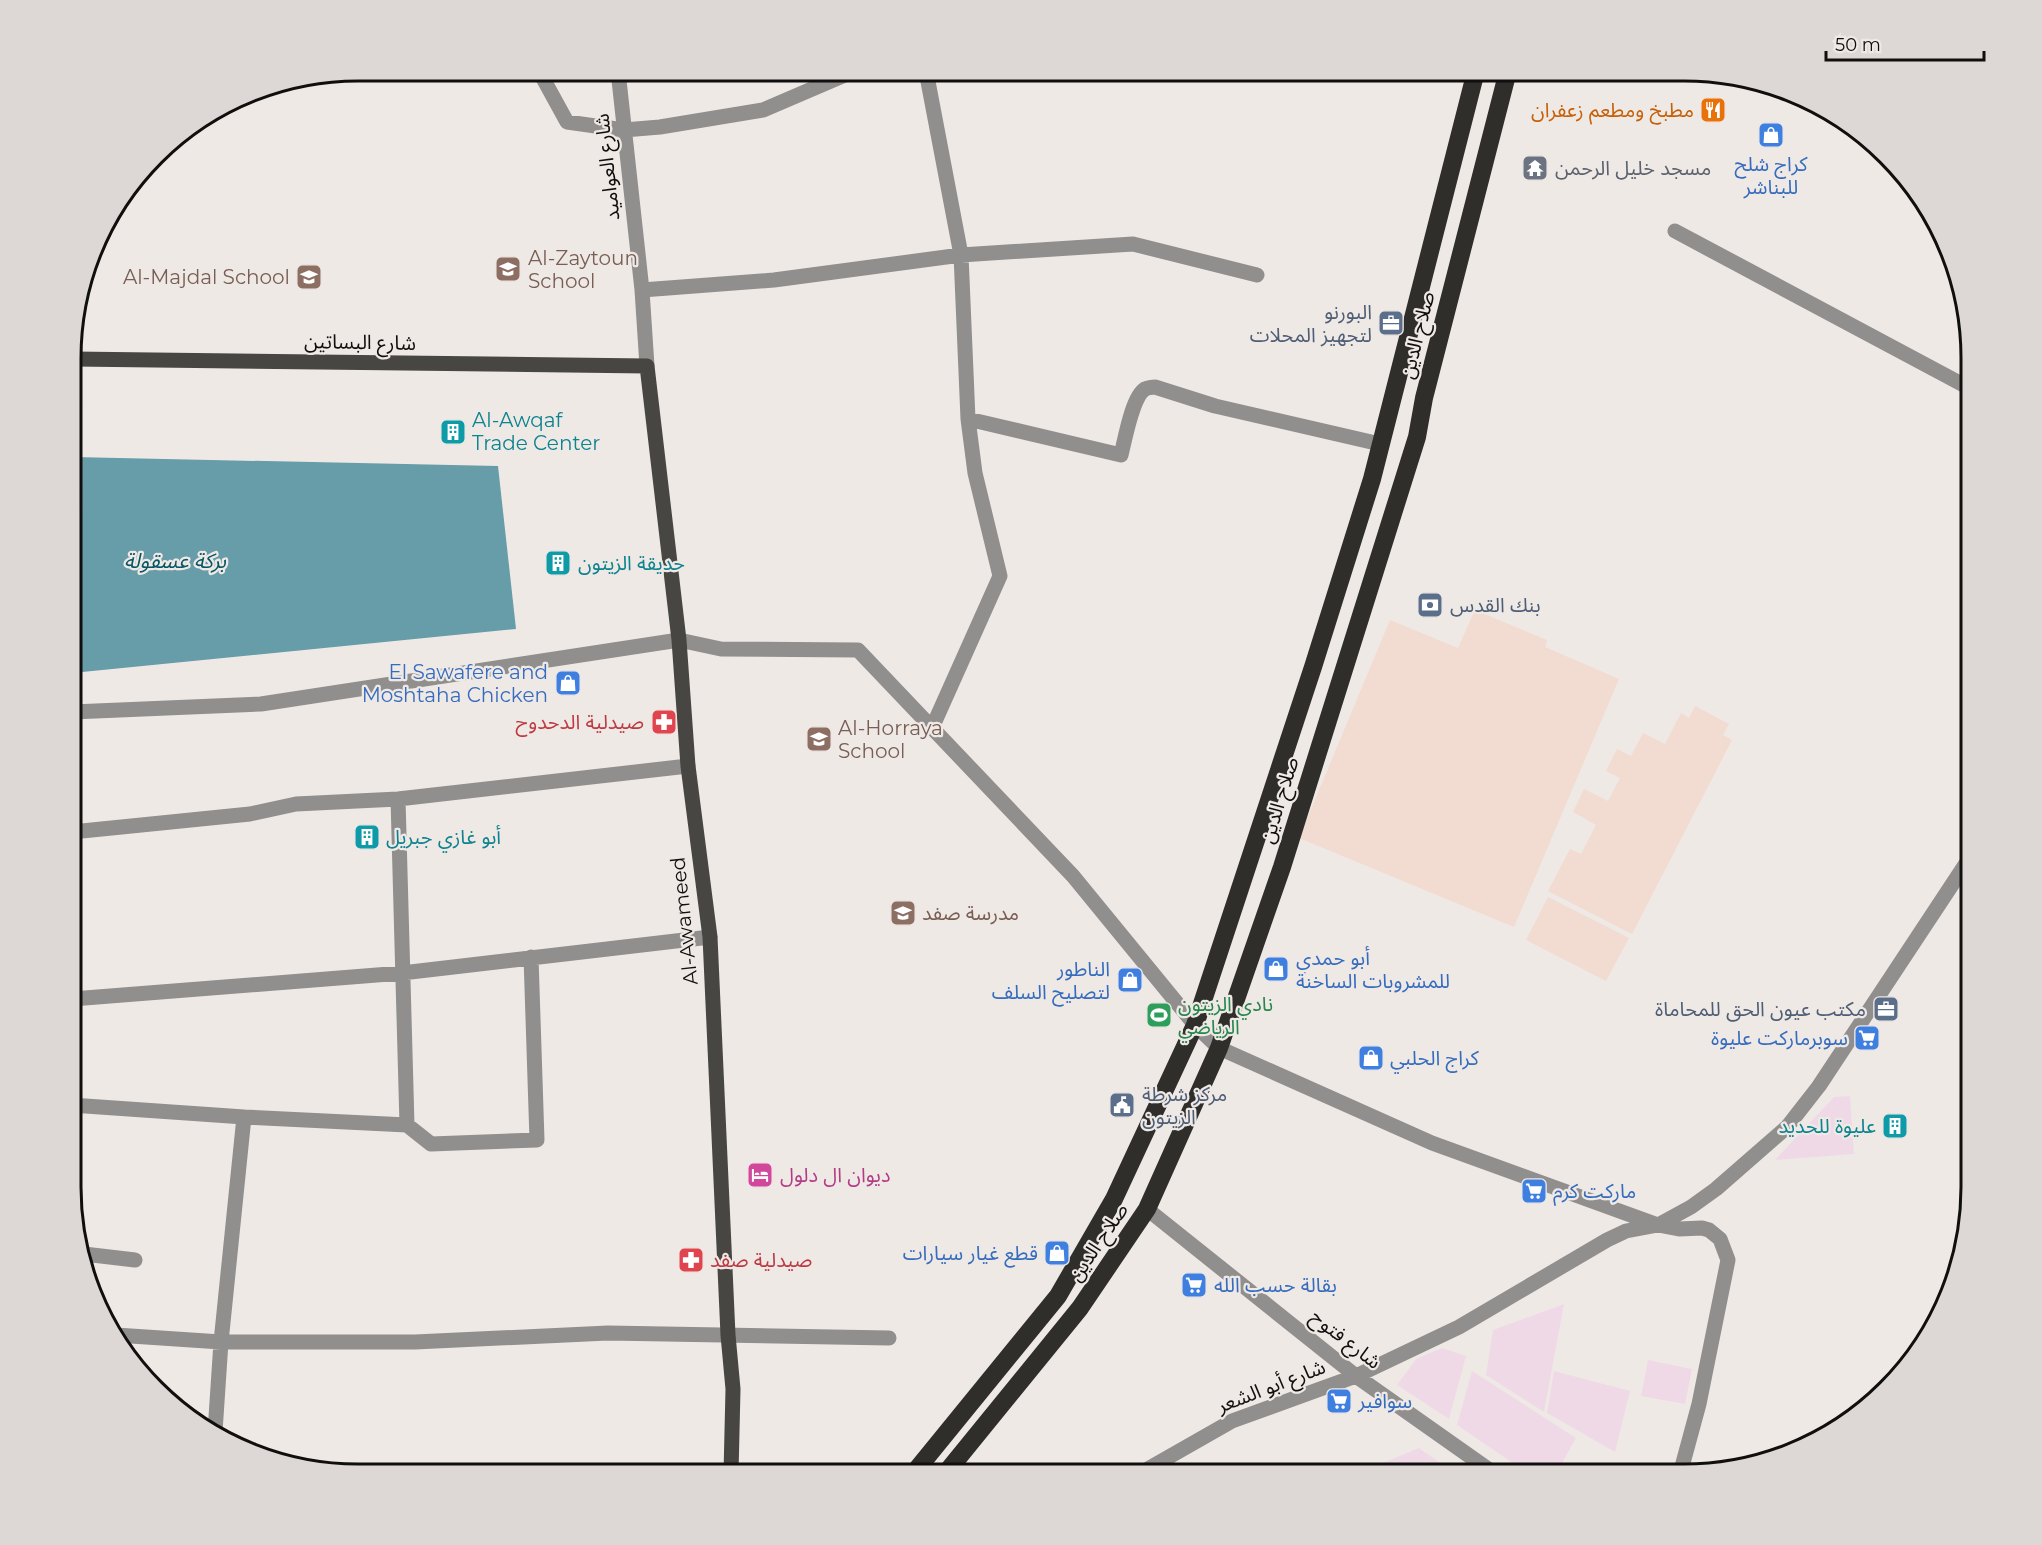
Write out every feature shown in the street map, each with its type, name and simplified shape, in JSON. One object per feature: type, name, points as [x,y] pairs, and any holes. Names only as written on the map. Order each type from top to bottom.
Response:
[{"type":"highway","name":"صلاح الدين","points":[[921,1464],[1058,1296],[1114,1199],[1194,1025],[1313,667],[1372,479],[1473,81]]},
{"type":"highway","name":"صلاح الدين","points":[[953,1464],[1080,1308],[1147,1209],[1219,1048],[1282,867],[1416,437],[1505,81]]},
{"type":"main road","name":"شارع البساتين","points":[[81,359],[647,366]]},
{"type":"main road","name":"Al-Awameed","points":[[647,366],[679,640],[688,766],[710,937],[732,1389],[731,1464]]},
{"type":"street","points":[[544,81],[567,122],[624,130],[660,127],[763,110],[831,81]]},
{"type":"street","name":"شارع العواميد","points":[[619,81],[642,290],[647,366]]},
{"type":"street","points":[[928,81],[961,255],[968,419],[975,473],[1000,576],[932,728]]},
{"type":"street","points":[[1675,231],[1961,384]]},
{"type":"street","points":[[642,290],[774,280],[961,255],[1133,244],[1257,275]]},
{"type":"street","points":[[968,419],[1121,454],[1139,395],[1146,389],[1155,387],[1215,406],[1380,444]]},
{"type":"street","points":[[81,711],[261,704],[679,640],[721,649],[858,650],[1073,876],[1194,1025],[1219,1048],[1432,1143],[1658,1225],[1679,1229],[1702,1228],[1709,1230],[1720,1239],[1728,1260],[1699,1404],[1683,1464]]},
{"type":"street","points":[[81,831],[250,814],[296,804],[398,799],[688,766]]},
{"type":"street","points":[[398,799],[408,1125]]},
{"type":"street","points":[[1658,1225],[1691,1207],[1716,1189],[1787,1127],[1819,1086],[1961,870]]},
{"type":"street","points":[[81,998],[402,973],[710,937]]},
{"type":"street","points":[[81,1106],[408,1125],[431,1144],[537,1140],[531,957]]},
{"type":"street","points":[[215,1425],[221,1342],[243,1117]]},
{"type":"street","name":"شارع فتوح","points":[[1147,1209],[1356,1376],[1481,1464]]},
{"type":"street","name":"شارع أبو الشعر","points":[[1156,1464],[1232,1420],[1356,1376],[1459,1327],[1626,1231],[1658,1225]]},
{"type":"street","points":[[89,1255],[135,1260]]},
{"type":"street","points":[[124,1336],[221,1342],[414,1342],[608,1333],[889,1338]]},
{"type":"shaded area","points":[[1475,610],[1547,640],[1545,647],[1619,679],[1514,927],[1299,838],[1390,620],[1458,648]]},
{"type":"shaded area","points":[[1695,706],[1729,724],[1723,735],[1732,740],[1632,934],[1548,891],[1570,849],[1581,854],[1596,825],[1573,812],[1584,789],[1608,801],[1620,778],[1606,771],[1617,749],[1631,756],[1643,733],[1665,744],[1681,713],[1689,718]]},
{"type":"shaded area","points":[[1548,897],[1629,938],[1606,981],[1526,940]]},
{"type":"shaded area","name":"عليوة للحديد","points":[[1850,1096],[1854,1154],[1775,1160],[1834,1097]]},
{"type":"shaded area","points":[[1564,1304],[1544,1412],[1486,1375],[1493,1330]]},
{"type":"shaded area","points":[[1442,1348],[1466,1356],[1449,1419],[1397,1385],[1416,1359]]},
{"type":"shaded area","points":[[1648,1360],[1692,1369],[1685,1404],[1641,1396]]},
{"type":"shaded area","points":[[1472,1371],[1576,1438],[1562,1464],[1514,1464],[1457,1425]]},
{"type":"shaded area","points":[[1554,1371],[1630,1391],[1615,1452],[1547,1413]]},
{"type":"shaded area","points":[[1419,1448],[1442,1464],[1380,1464]]},
{"type":"water","name":"بركة عسقولة","points":[[81,457],[498,466],[516,629],[81,672]]},
{"type":"place","name":"مطبخ ومطعم زعفران","points":[[1713,110]]},
{"type":"place","name":"كراج شلح للبناشر","points":[[1771,135]]},
{"type":"place","name":"مسجد خليل الرحمن","points":[[1535,168]]},
{"type":"place","name":"Al-Zaytoun School","points":[[508,269]]},
{"type":"place","name":"Al-Majdal School","points":[[309,277]]},
{"type":"place","name":"البورنو لتجهيز المحلات","points":[[1391,323]]},
{"type":"place","name":"Al-Awqaf Trade Center","points":[[453,432]]},
{"type":"place","name":"حديقة الزيتون","points":[[558,563]]},
{"type":"place","name":"بنك القدس","points":[[1430,605]]},
{"type":"place","name":"El Sawafere and Moshtaha Chicken","points":[[568,683]]},
{"type":"place","name":"صيدلية الدحدوح","points":[[664,722]]},
{"type":"place","name":"Al-Horraya School","points":[[819,739]]},
{"type":"place","name":"أبو غازي جبريل","points":[[367,837]]},
{"type":"place","name":"مدرسة صفد","points":[[903,913]]},
{"type":"place","name":"أبو حمدي للمشروبات الساخنة","points":[[1276,969]]},
{"type":"place","name":"الناطور لتصليح السلف","points":[[1130,980]]},
{"type":"place","name":"مكتب عيون الحق للمحاماة","points":[[1886,1009]]},
{"type":"place","name":"نادي الزيتون الرياضي","points":[[1159,1015]]},
{"type":"place","name":"سوبرماركت عليوة","points":[[1867,1038]]},
{"type":"place","name":"كراج الحلبي","points":[[1371,1058]]},
{"type":"place","name":"مركز شرطة الزيتون","points":[[1122,1105]]},
{"type":"place","name":"عليوة للحديد","points":[[1895,1126]]},
{"type":"place","name":"ديوان ال دلول","points":[[760,1175]]},
{"type":"place","name":"ماركت كرم","points":[[1534,1191]]},
{"type":"place","name":"قطع غيار سيارات","points":[[1057,1253]]},
{"type":"place","name":"صيدلية صفد","points":[[691,1260]]},
{"type":"place","name":"بقالة حسب الله","points":[[1194,1285]]},
{"type":"place","name":"سوافير","points":[[1339,1401]]}]
